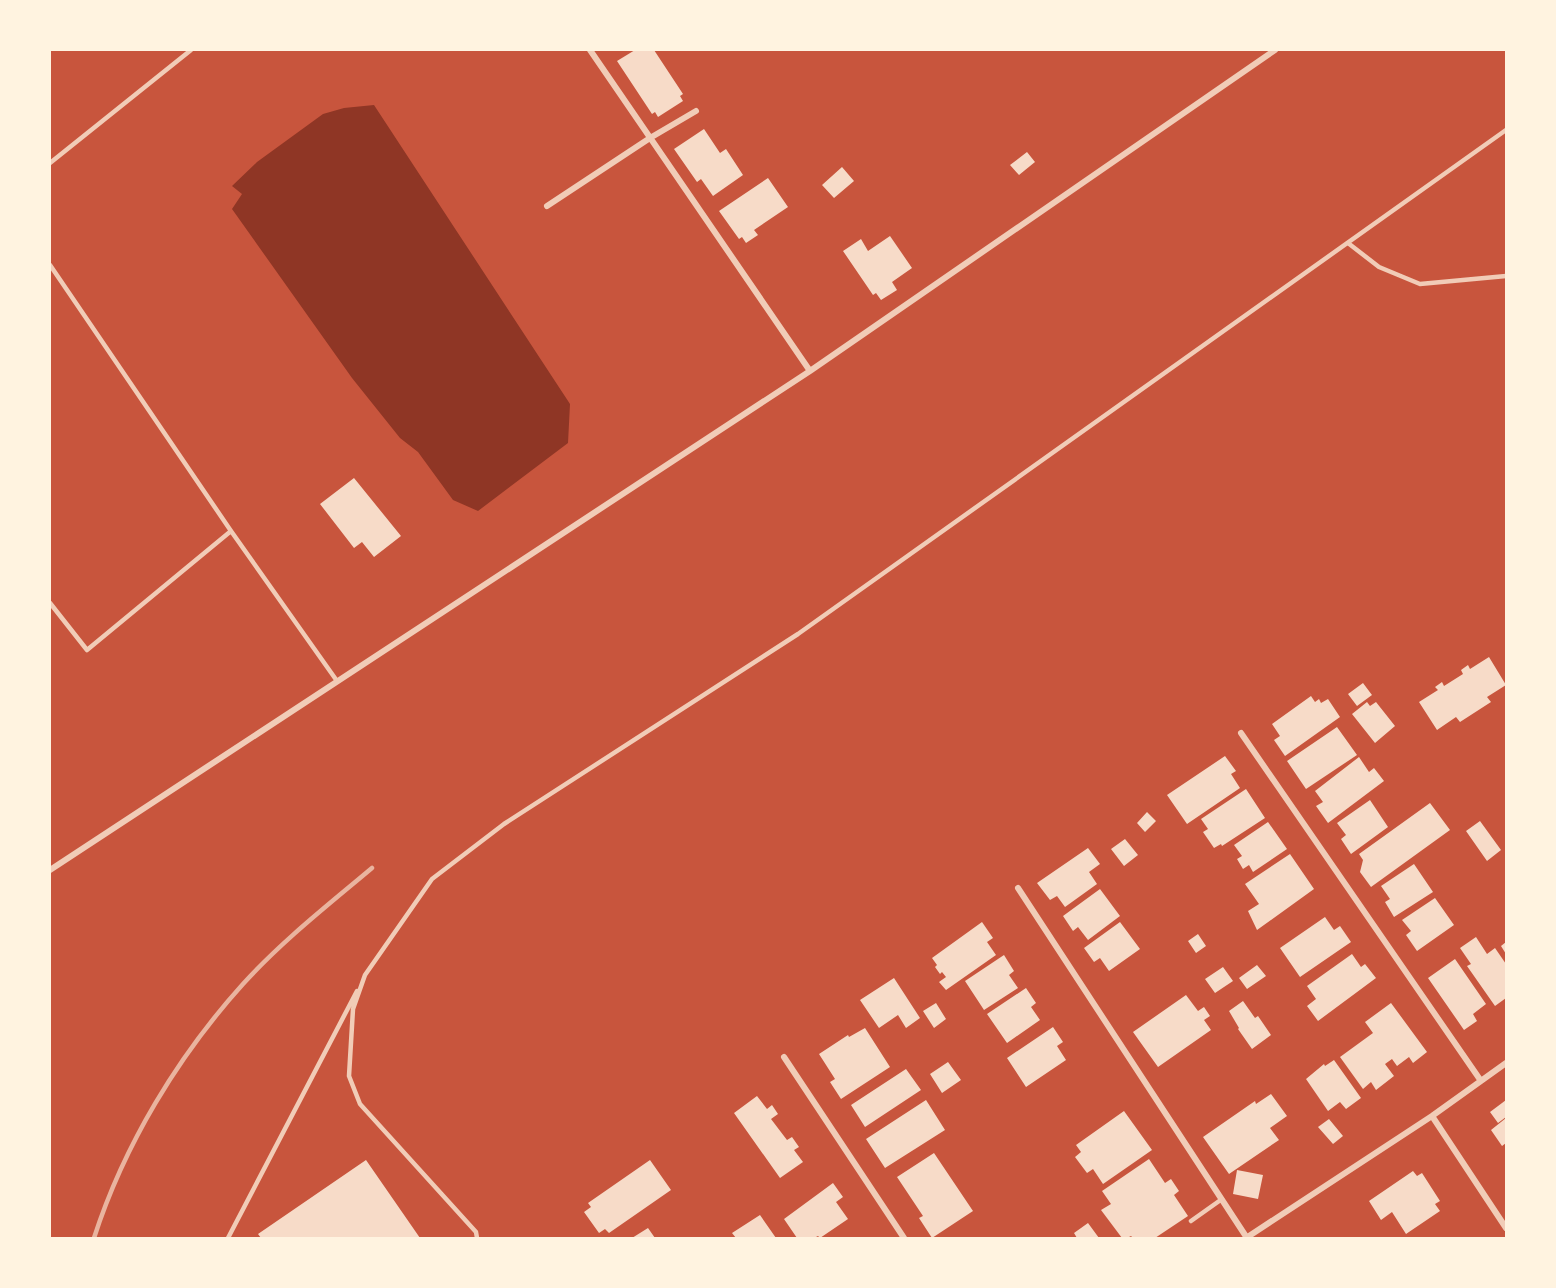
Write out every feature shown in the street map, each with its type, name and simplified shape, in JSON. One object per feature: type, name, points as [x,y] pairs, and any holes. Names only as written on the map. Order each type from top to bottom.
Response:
[{"type":"street","points":[[590,50],[810,371]]},
{"type":"street","points":[[50,870],[810,371],[1275,50]]},
{"type":"street","points":[[547,206],[650,138],[696,111]]},
{"type":"street","points":[[1241,733],[1481,1081]]},
{"type":"street","points":[[1018,888],[1247,1238],[1432,1116],[1506,1063]]},
{"type":"street","points":[[784,1057],[904,1239]]},
{"type":"street","points":[[1432,1116],[1506,1228]]},
{"type":"lane","points":[[50,163],[191,50]]},
{"type":"lane","points":[[228,1239],[365,975],[432,879],[495,831],[798,634],[1506,130]]},
{"type":"lane","points":[[1348,243],[1379,267],[1420,284],[1506,276]]},
{"type":"lane","points":[[50,265],[231,531],[337,681]]},
{"type":"lane","points":[[50,603],[87,650],[231,531]]},
{"type":"lane","points":[[365,975],[353,1009],[349,1076],[360,1104],[476,1232],[477,1239]]},
{"type":"lane","points":[[1191,1221],[1222,1199]]},
{"type":"shaded area","points":[[374,105],[570,404],[568,443],[478,511],[453,500],[418,452],[400,438],[352,378],[232,209],[242,194],[232,186],[257,162],[323,114],[344,108]]},
{"type":"building","points":[[635,50],[654,50],[683,94],[680,96],[683,101],[658,117],[655,112],[652,114],[617,61]]},
{"type":"building","points":[[704,129],[720,153],[726,149],[743,175],[713,196],[701,179],[697,182],[674,149]]},
{"type":"building","points":[[1027,152],[1035,162],[1019,175],[1010,165]]},
{"type":"building","points":[[842,167],[854,181],[834,198],[822,185]]},
{"type":"building","points":[[768,178],[788,207],[754,230],[758,235],[746,243],[742,237],[739,239],[719,211]]},
{"type":"building","points":[[890,236],[912,268],[892,282],[897,290],[881,300],[876,293],[873,295],[843,251],[861,239],[868,251]]},
{"type":"building","points":[[354,478],[401,536],[374,557],[362,542],[354,548],[320,504]]},
{"type":"building","points":[[1489,657],[1506,685],[1487,697],[1491,702],[1460,722],[1456,717],[1437,730],[1419,702],[1438,690],[1435,687],[1442,682],[1444,686],[1463,674],[1461,670],[1468,665],[1470,669]]},
{"type":"building","points":[[1363,683],[1372,695],[1357,706],[1348,694]]},
{"type":"building","points":[[1311,696],[1315,702],[1319,699],[1321,703],[1328,699],[1340,717],[1285,756],[1274,740],[1280,736],[1272,724]]},
{"type":"building","points":[[1367,702],[1370,706],[1376,702],[1395,726],[1375,743],[1352,714]]},
{"type":"building","points":[[1337,727],[1357,755],[1306,789],[1287,761]]},
{"type":"building","points":[[1225,756],[1236,771],[1231,774],[1240,788],[1187,824],[1167,795]]},
{"type":"building","points":[[1359,757],[1369,772],[1374,768],[1384,781],[1328,823],[1316,806],[1323,802],[1315,791]]},
{"type":"building","points":[[1246,789],[1265,818],[1222,846],[1221,844],[1214,848],[1203,832],[1208,829],[1201,819]]},
{"type":"building","points":[[1370,800],[1388,827],[1351,854],[1341,839],[1346,835],[1337,823]]},
{"type":"building","points":[[1430,803],[1450,830],[1371,887],[1360,872],[1363,860],[1359,854]]},
{"type":"building","points":[[1147,812],[1156,821],[1145,832],[1137,823]]},
{"type":"building","points":[[1480,821],[1501,850],[1487,861],[1466,831]]},
{"type":"building","points":[[1268,822],[1287,849],[1253,872],[1249,865],[1243,869],[1237,859],[1242,856],[1234,845]]},
{"type":"building","points":[[1125,839],[1138,855],[1124,866],[1111,849]]},
{"type":"building","points":[[1088,848],[1100,864],[1089,872],[1097,884],[1065,907],[1057,896],[1050,900],[1037,883]]},
{"type":"building","points":[[1290,854],[1314,889],[1257,930],[1248,911],[1259,904],[1245,884]]},
{"type":"building","points":[[1414,864],[1433,892],[1394,917],[1385,902],[1390,899],[1381,886]]},
{"type":"building","points":[[1100,889],[1120,916],[1088,940],[1078,927],[1073,931],[1063,916]]},
{"type":"building","points":[[1435,898],[1454,925],[1417,951],[1406,935],[1411,931],[1402,920]]},
{"type":"building","points":[[1325,917],[1334,930],[1340,926],[1351,942],[1300,977],[1280,948]]},
{"type":"building","points":[[982,922],[993,938],[987,942],[996,955],[946,990],[939,982],[946,977],[942,972],[940,974],[932,958]]},
{"type":"building","points":[[1120,922],[1140,949],[1109,971],[1100,958],[1094,962],[1084,948]]},
{"type":"building","points":[[1198,934],[1206,946],[1196,953],[1188,941]]},
{"type":"building","points":[[1476,937],[1487,954],[1495,948],[1506,964],[1506,998],[1495,1006],[1467,966],[1471,964],[1460,948]]},
{"type":"building","points":[[1506,942],[1506,954],[1501,946]]},
{"type":"building","points":[[1352,954],[1361,967],[1365,964],[1376,978],[1318,1021],[1307,1006],[1316,999],[1307,986]]},
{"type":"building","points":[[1004,955],[1014,971],[1009,975],[1018,988],[984,1010],[965,981]]},
{"type":"building","points":[[1455,959],[1486,1004],[1473,1014],[1477,1021],[1464,1030],[1428,978]]},
{"type":"building","points":[[1257,965],[1266,976],[1247,989],[1239,978]]},
{"type":"building","points":[[1223,967],[1233,981],[1215,993],[1205,979]]},
{"type":"building","points":[[894,978],[920,1018],[906,1028],[898,1015],[879,1028],[860,1000]]},
{"type":"building","points":[[1026,988],[1036,1003],[1031,1007],[1040,1020],[1007,1043],[987,1014]]},
{"type":"building","points":[[1186,995],[1198,1011],[1204,1007],[1210,1016],[1204,1020],[1211,1030],[1158,1067],[1133,1032]]},
{"type":"building","points":[[1243,1001],[1255,1018],[1258,1016],[1271,1035],[1252,1049],[1229,1011]]},
{"type":"building","points":[[936,1003],[946,1019],[934,1028],[923,1011]]},
{"type":"building","points":[[1391,1003],[1427,1052],[1413,1063],[1409,1057],[1397,1066],[1392,1059],[1385,1064],[1394,1076],[1376,1090],[1371,1082],[1363,1089],[1340,1057],[1373,1033],[1365,1022]]},
{"type":"building","points":[[1053,1027],[1063,1042],[1057,1046],[1066,1060],[1026,1087],[1007,1058]]},
{"type":"building","points":[[865,1028],[890,1067],[841,1099],[830,1082],[835,1079],[819,1054],[848,1035],[849,1037]]},
{"type":"building","points":[[1334,1060],[1361,1098],[1346,1109],[1340,1102],[1328,1111],[1306,1079],[1324,1064],[1325,1066]]},
{"type":"building","points":[[948,1062],[961,1080],[942,1093],[930,1074]]},
{"type":"building","points":[[906,1069],[921,1090],[865,1127],[851,1105]]},
{"type":"building","points":[[1271,1094],[1287,1116],[1270,1128],[1279,1140],[1229,1174],[1203,1137],[1255,1101],[1256,1104]]},
{"type":"building","points":[[757,1096],[767,1109],[772,1105],[778,1114],[771,1119],[787,1140],[792,1137],[799,1147],[794,1150],[803,1162],[780,1178],[734,1113]]},
{"type":"building","points":[[926,1100],[945,1130],[885,1168],[866,1139]]},
{"type":"building","points":[[1506,1100],[1506,1117],[1498,1123],[1490,1112]]},
{"type":"building","points":[[1124,1111],[1152,1150],[1103,1184],[1093,1169],[1087,1173],[1075,1157],[1081,1152],[1076,1145]]},
{"type":"building","points":[[1506,1118],[1506,1143],[1502,1146],[1491,1130]]},
{"type":"building","points":[[1329,1119],[1343,1136],[1333,1144],[1318,1127]]},
{"type":"building","points":[[934,1153],[973,1211],[932,1238],[919,1218],[923,1216],[897,1177]]},
{"type":"building","points":[[1149,1159],[1165,1183],[1171,1179],[1179,1191],[1174,1195],[1188,1216],[1155,1238],[1133,1238],[1131,1236],[1122,1238],[1101,1210],[1111,1204],[1102,1191]]},
{"type":"building","points":[[366,1160],[420,1238],[261,1238],[258,1234]]},
{"type":"building","points":[[650,1160],[671,1190],[609,1233],[605,1229],[599,1233],[584,1212],[591,1207],[588,1203]]},
{"type":"building","points":[[1237,1170],[1263,1175],[1258,1199],[1233,1194]]},
{"type":"building","points":[[1413,1171],[1417,1176],[1422,1173],[1440,1201],[1435,1204],[1440,1211],[1406,1234],[1392,1212],[1381,1220],[1369,1201]]},
{"type":"building","points":[[833,1183],[843,1197],[836,1202],[848,1219],[820,1238],[818,1236],[797,1238],[784,1219]]},
{"type":"building","points":[[760,1215],[776,1238],[736,1238],[732,1233]]},
{"type":"building","points":[[1088,1223],[1099,1238],[1077,1238],[1074,1233]]},
{"type":"building","points":[[648,1228],[655,1238],[632,1238]]},
{"type":"railway","points":[[94,1238],[106,1203],[137,1136],[175,1071],[197,1041],[243,984],[273,953],[372,868]]}]
